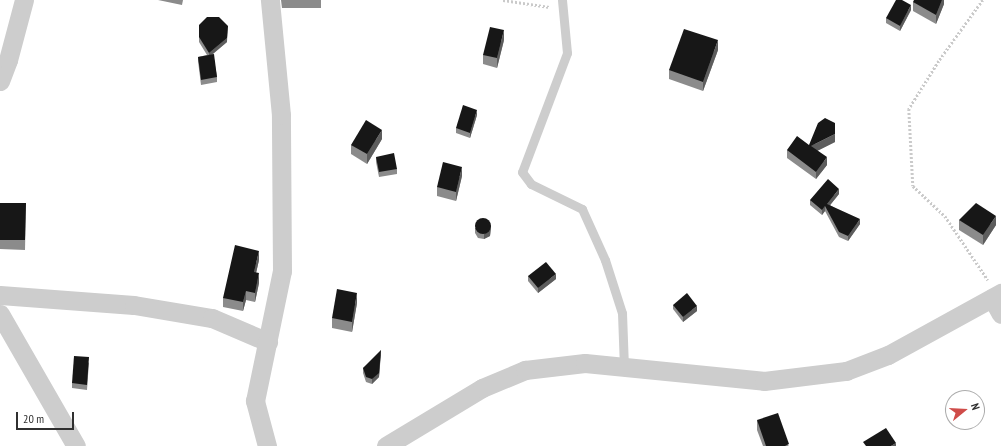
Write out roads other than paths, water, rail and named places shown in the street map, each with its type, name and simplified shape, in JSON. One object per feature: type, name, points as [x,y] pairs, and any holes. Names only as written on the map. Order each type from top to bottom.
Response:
[{"type":"street","points":[[0,81],[8,60],[24,0]]},
{"type":"street","points":[[267,446],[256,401],[282,271],[281,115],[270,0]]},
{"type":"street","points":[[0,295],[134,304],[212,318],[268,342]]},
{"type":"street","points":[[386,446],[482,388],[525,370],[585,363],[764,381],[846,371],[888,355],[998,302]]},
{"type":"street","points":[[0,314],[76,446]]},
{"type":"lane","points":[[562,0],[567,53],[522,172],[531,184],[582,209],[605,260],[622,313],[624,367]]}]
